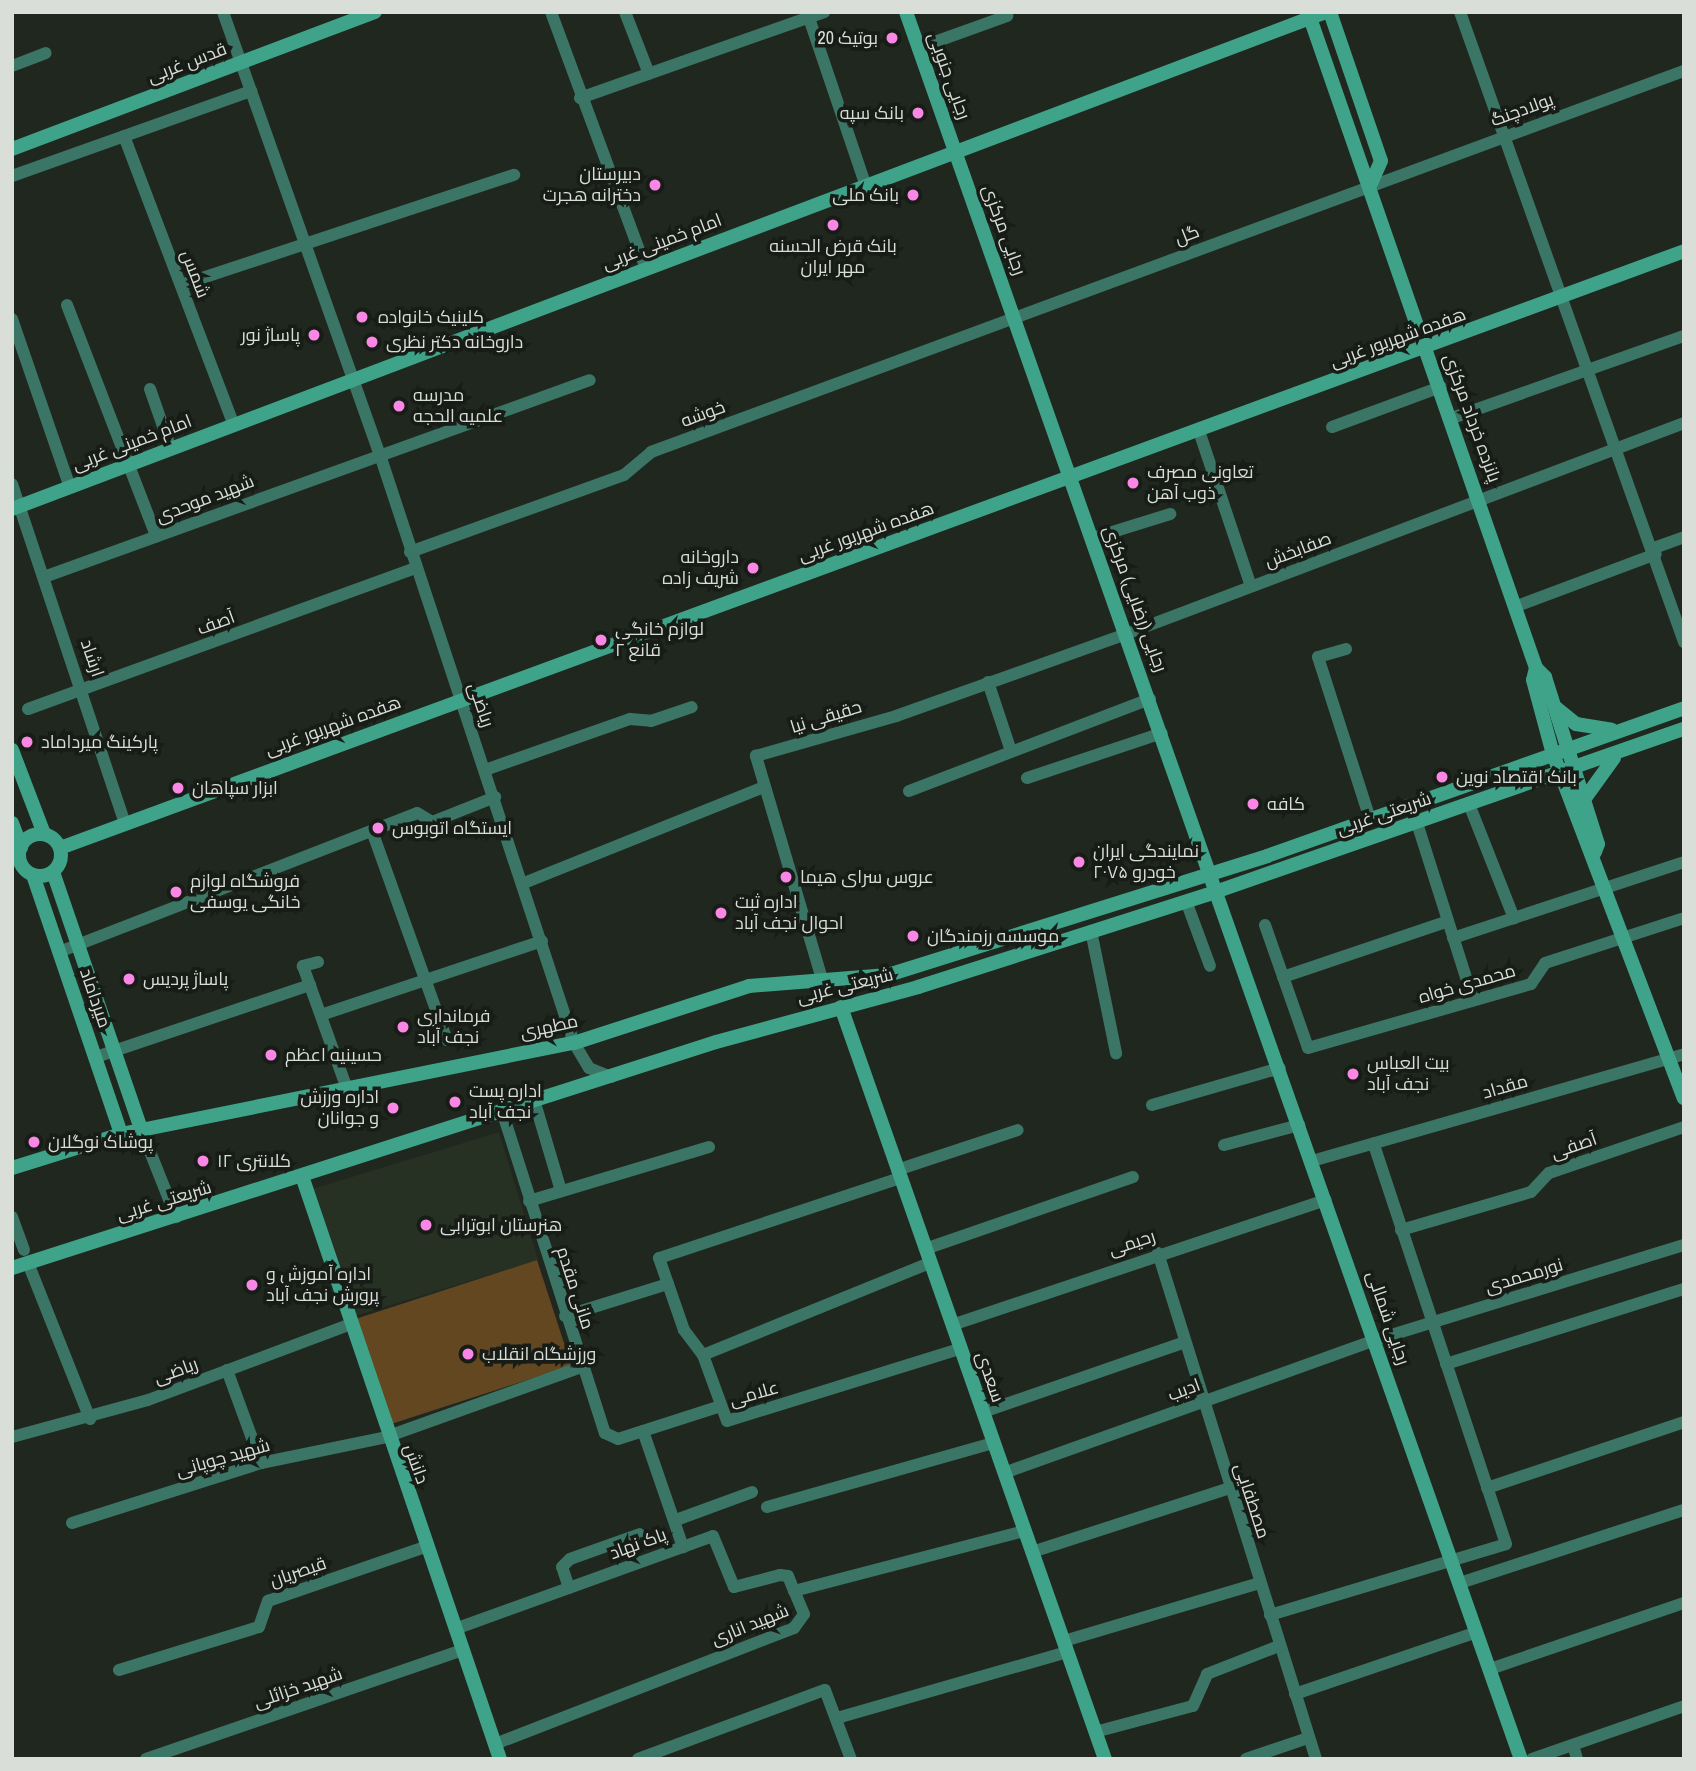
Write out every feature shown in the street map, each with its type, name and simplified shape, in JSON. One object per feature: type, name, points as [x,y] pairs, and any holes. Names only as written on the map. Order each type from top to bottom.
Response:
[{"type":"street","name":"ریاضی","points":[[223,12],[351,381],[379,452],[415,568],[495,797],[577,1048]]},
{"type":"street","name":"قدس غربی","points":[[12,149],[376,12]]},
{"type":"street","points":[[551,12],[580,98],[646,269]]},
{"type":"street","points":[[625,12],[649,74]]},
{"type":"street","points":[[580,98],[824,12]]},
{"type":"street","name":"رجایی جنوبی","points":[[906,12],[956,152]]},
{"type":"street","name":"امام خمینی غربی","points":[[16,508],[956,152],[1309,15],[1328,12]]},
{"type":"street","name":"پانزده خرداد مرکزی","points":[[1328,12],[1381,161],[1371,183]]},
{"type":"street","points":[[1460,12],[1619,447],[1684,642]]},
{"type":"street","name":"پانزده خرداد مرکزی","points":[[1309,15],[1371,183],[1426,348],[1481,499],[1536,668],[1555,707],[1560,751]]},
{"type":"street","points":[[918,48],[1007,16]]},
{"type":"street","points":[[809,18],[866,186]]},
{"type":"street","points":[[12,65],[46,53]]},
{"type":"street","name":"پولادچنگ","points":[[1371,183],[1684,71]]},
{"type":"street","points":[[12,176],[251,91]]},
{"type":"street","name":"شمس","points":[[124,136],[234,425]]},
{"type":"street","name":"رجایی مرکزی","points":[[956,152],[1015,321]]},
{"type":"street","points":[[181,285],[514,175]]},
{"type":"street","name":"گل","points":[[1015,321],[1371,183]]},
{"type":"street","name":"هفده شهریور غربی","points":[[60,848],[1684,251]]},
{"type":"street","points":[[67,305],[156,536]]},
{"type":"street","points":[[12,318],[70,487]]},
{"type":"street","name":"رجایی (رضایی) مرکزی","points":[[1015,321],[1219,891]]},
{"type":"street","name":"خوشه","points":[[410,552],[624,475],[651,452],[1015,321]]},
{"type":"street","points":[[1452,418],[1684,336]]},
{"type":"street","name":"شهید موحدی","points":[[44,577],[379,452],[590,380]]},
{"type":"street","points":[[1332,427],[1441,387]]},
{"type":"street","points":[[150,389],[171,449]]},
{"type":"street","name":"صفابخش","points":[[1126,634],[1684,423]]},
{"type":"street","points":[[1199,431],[1251,586]]},
{"type":"street","name":"ارشاد","points":[[12,484],[16,508],[84,690],[125,824]]},
{"type":"street","points":[[1093,538],[1170,514]]},
{"type":"street","points":[[1517,606],[1684,537]]},
{"type":"street","name":"آصف","points":[[28,709],[415,568]]},
{"type":"street","name":"حقیقی نیا","points":[[822,979],[761,789],[756,756],[988,682],[1126,634]]},
{"type":"street","points":[[1346,649],[1318,657],[1370,819]]},
{"type":"street","name":"پانزده خرداد مرکزی","points":[[1536,668],[1533,680],[1560,751]]},
{"type":"street","points":[[988,682],[1010,748]]},
{"type":"street","points":[[909,791],[1000,759],[1010,748],[1150,699]]},
{"type":"street","points":[[485,770],[630,719],[651,721],[692,707]]},
{"type":"street","points":[[1555,707],[1576,724],[1621,730]]},
{"type":"street","name":"شریعتی غربی","points":[[888,975],[1213,873],[1684,708]]},
{"type":"street","name":"شریعتی غربی","points":[[12,1268],[26,1257],[176,1217],[303,1179],[611,1077],[1219,891],[1684,729]]},
{"type":"street","points":[[1027,778],[1162,733]]},
{"type":"street","points":[[12,750],[44,835],[60,848],[53,872],[23,871]]},
{"type":"street","points":[[1583,801],[1605,765],[1625,750]]},
{"type":"street","points":[[1560,751],[1667,1059],[1684,1098]]},
{"type":"street","points":[[1567,771],[1583,801],[1598,844],[1595,852]]},
{"type":"street","points":[[524,883],[761,789]]},
{"type":"street","points":[[59,952],[417,813],[432,822],[495,797]]},
{"type":"street","points":[[1469,804],[1514,918]]},
{"type":"street","points":[[12,823],[21,847],[44,835]]},
{"type":"street","points":[[1417,823],[1473,1000]]},
{"type":"street","points":[[372,831],[447,1040]]},
{"type":"street","name":"میرداماد","points":[[21,847],[23,871],[59,952],[121,1133]]},
{"type":"street","points":[[1453,939],[1684,862]]},
{"type":"street","name":"میرداماد","points":[[53,872],[141,1129]]},
{"type":"street","name":"رجایی شمالی","points":[[1219,891],[1521,1759]]},
{"type":"street","points":[[1186,901],[1210,966]]},
{"type":"street","points":[[1625,936],[1684,918]]},
{"type":"street","points":[[1265,925],[1283,977],[1448,920]]},
{"type":"street","points":[[1091,931],[1116,1053]]},
{"type":"street","name":"محمدی خواه","points":[[1283,977],[1308,1048],[1531,984],[1545,963],[1625,936]]},
{"type":"street","points":[[321,1015],[542,941]]},
{"type":"street","points":[[318,962],[303,966],[346,1086]]},
{"type":"street","name":"مطهری","points":[[12,1168],[121,1133],[346,1086],[558,1046],[577,1048],[589,1038],[749,986],[888,975]]},
{"type":"street","points":[[96,1057],[310,985]]},
{"type":"street","name":"سعدی","points":[[841,1007],[1105,1759]]},
{"type":"street","points":[[558,1046],[576,1056],[582,1079],[576,1090]]},
{"type":"street","points":[[577,1048],[589,1069],[611,1077]]},
{"type":"street","name":"مقداد","points":[[1312,1161],[1684,1054]]},
{"type":"street","points":[[1152,1105],[1280,1068]]},
{"type":"street","points":[[535,1103],[561,1191]]},
{"type":"street","name":"مانی مقدم","points":[[503,1114],[604,1433],[618,1440],[721,1406]]},
{"type":"street","points":[[1224,1145],[1299,1125]]},
{"type":"street","name":"آصفی","points":[[1401,1230],[1531,1192],[1549,1173],[1684,1127]]},
{"type":"street","points":[[141,1129],[176,1217]]},
{"type":"street","points":[[899,1174],[1018,1130]]},
{"type":"street","points":[[121,1133],[149,1151]]},
{"type":"street","points":[[1270,1615],[1506,1544],[1373,1143]]},
{"type":"street","points":[[529,1201],[709,1147]]},
{"type":"street","name":"علامی","points":[[899,1174],[659,1258],[684,1330],[703,1355],[727,1421],[960,1349]]},
{"type":"street","points":[[703,1355],[927,1256],[1133,1177]]},
{"type":"street","name":"دانش","points":[[303,1179],[386,1437],[500,1759]]},
{"type":"street","name":"رحیمی","points":[[951,1325],[1158,1253],[1326,1200]]},
{"type":"street","points":[[12,1217],[90,1419]]},
{"type":"street","name":"نورمحمدی","points":[[1375,1340],[1684,1245]]},
{"type":"street","name":"مصطفایی","points":[[1158,1253],[1182,1343],[1316,1759]]},
{"type":"street","points":[[565,1316],[668,1284]]},
{"type":"street","points":[[1446,1364],[1684,1289]]},
{"type":"street","name":"ریاضی","points":[[12,1437],[90,1419],[349,1325]]},
{"type":"street","name":"ادیب","points":[[1004,1474],[1375,1340]]},
{"type":"street","points":[[983,1412],[1182,1343]]},
{"type":"street","name":"شهید چوپانی","points":[[72,1523],[261,1463],[386,1437],[582,1367]]},
{"type":"street","points":[[227,1370],[261,1463]]},
{"type":"street","points":[[1487,1488],[1684,1422]]},
{"type":"street","points":[[643,1432],[676,1520],[683,1547]]},
{"type":"street","points":[[767,1507],[993,1443]]},
{"type":"street","points":[[1032,1552],[1230,1488]]},
{"type":"street","points":[[676,1520],[752,1492]]},
{"type":"street","points":[[1460,1583],[1684,1510]]},
{"type":"street","name":"شهید اناری","points":[[495,1744],[794,1628],[804,1614],[794,1591],[1024,1531]]},
{"type":"street","points":[[569,1588],[562,1567],[570,1559],[640,1534]]},
{"type":"street","name":"پاک نهاد","points":[[455,1629],[713,1536],[734,1587],[780,1575],[788,1576],[794,1591]]},
{"type":"street","name":"قیصریان","points":[[119,1670],[259,1627],[268,1601],[425,1547]]},
{"type":"street","points":[[837,1718],[1260,1583]]},
{"type":"street","points":[[1490,1669],[1684,1603]]},
{"type":"street","points":[[1295,1694],[1477,1632]]},
{"type":"street","points":[[1096,1732],[1193,1706],[1207,1674],[1279,1646]]},
{"type":"street","name":"شهید خزائلی","points":[[146,1759],[462,1650]]},
{"type":"street","points":[[638,1759],[828,1691],[851,1759]]},
{"type":"street","points":[[1532,1759],[1684,1706]]},
{"type":"street","points":[[1245,1759],[1308,1738]]},
{"type":"street","points":[[1573,1745],[1577,1759]]},
{"type":"shaded area","name":"هنرستان ابوترابی","points":[[499,1132],[538,1260],[353,1317],[313,1189]]},
{"type":"shaded area","name":"ورزشگاه انقلاب","points":[[537,1260],[571,1366],[390,1425],[355,1319]]},
{"type":"place","name":"بوتیک 20","points":[[892,38]]},
{"type":"place","name":"بانک سپه","points":[[918,113]]},
{"type":"place","name":"دبیرستان دخترانه هجرت","points":[[655,185]]},
{"type":"place","name":"بانک ملی","points":[[913,195]]},
{"type":"place","name":"بانک قرض الحسنه مهر ایران","points":[[833,225]]},
{"type":"place","name":"کلینیک خانواده","points":[[362,317]]},
{"type":"place","name":"پاساژ نور","points":[[314,335]]},
{"type":"place","name":"داروخانه دکتر نظری","points":[[372,342]]},
{"type":"place","name":"مدرسه علمیه الحجه","points":[[399,406]]},
{"type":"place","name":"تعاونی مصرف ذوب آهن","points":[[1133,483]]},
{"type":"place","name":"داروخانه شریف زاده","points":[[753,568]]},
{"type":"place","name":"لوازم خانگی قانع ۲","points":[[601,640]]},
{"type":"place","name":"پارکینگ میرداماد","points":[[27,742]]},
{"type":"place","name":"بانک اقتصاد نوین","points":[[1442,777]]},
{"type":"place","name":"ابزار سپاهان","points":[[178,788]]},
{"type":"place","name":"کافه","points":[[1253,804]]},
{"type":"place","name":"ایستگاه اتوبوس","points":[[378,828]]},
{"type":"place","name":"نمایندگی ایران خودرو ۲۰۷۵","points":[[1079,862]]},
{"type":"place","name":"عروس سرای هیما","points":[[786,877]]},
{"type":"place","name":"فروشگاه لوازم خانگی یوسفی","points":[[176,892]]},
{"type":"place","name":"اداره ثبت احوال نجف آباد","points":[[721,913]]},
{"type":"place","name":"موسسه رزمندگان","points":[[913,936]]},
{"type":"place","name":"پاساژ پردیس","points":[[129,979]]},
{"type":"place","name":"فرمانداری نجف آباد","points":[[403,1027]]},
{"type":"place","name":"حسینیه اعظم","points":[[271,1055]]},
{"type":"place","name":"بیت العباس نجف آباد","points":[[1353,1074]]},
{"type":"place","name":"اداره پست نجف آباد","points":[[455,1102]]},
{"type":"place","name":"اداره ورزش و جوانان","points":[[393,1108]]},
{"type":"place","name":"پوشاک نوگلان","points":[[34,1142]]},
{"type":"place","name":"کلانتری ۱۲","points":[[203,1161]]},
{"type":"place","name":"هنرستان ابوترابی","points":[[426,1225]]},
{"type":"place","name":"اداره آموزش و پرورش نجف آباد","points":[[252,1285]]},
{"type":"place","name":"ورزشگاه انقلاب","points":[[468,1354]]}]
